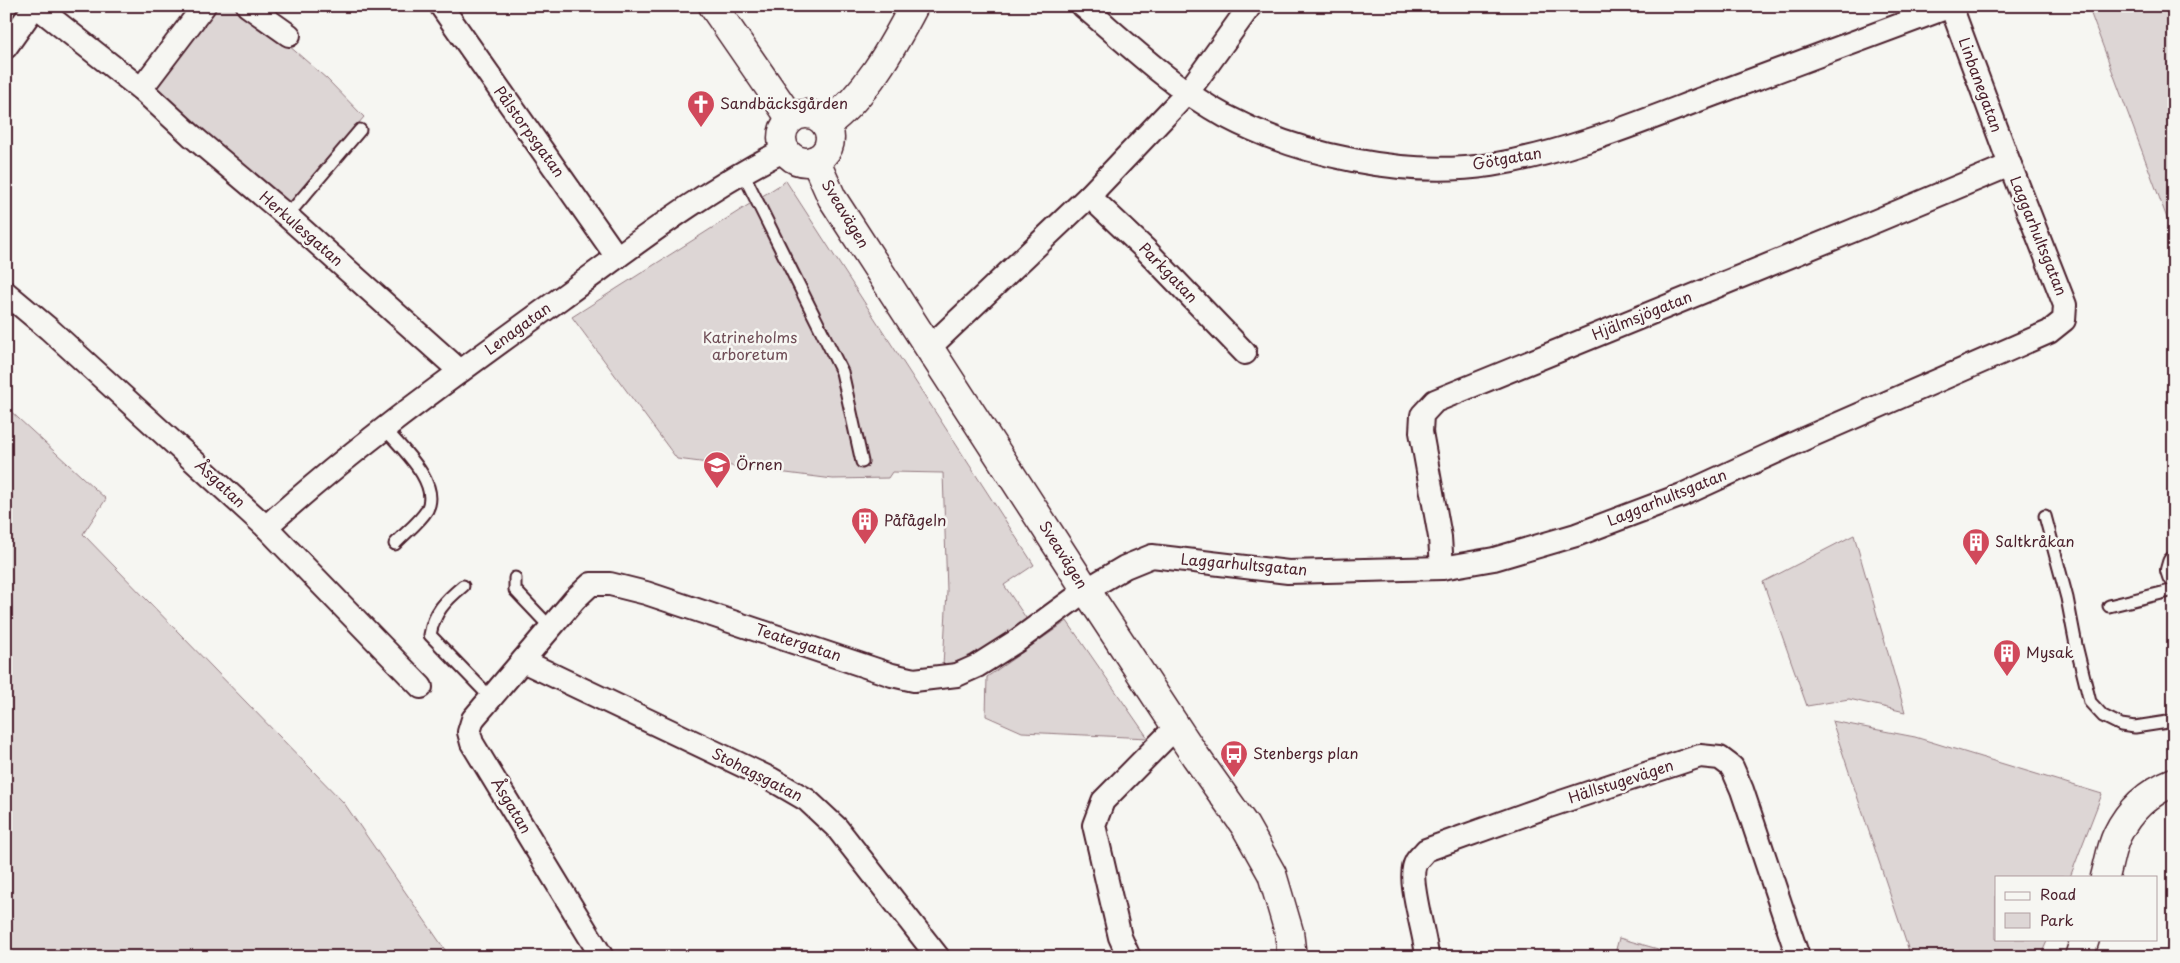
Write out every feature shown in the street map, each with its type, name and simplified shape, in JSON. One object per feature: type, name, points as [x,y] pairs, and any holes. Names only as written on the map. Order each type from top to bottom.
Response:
[{"type":"street","points":[[6,47],[36,6]]},
{"type":"street","name":"Herkulesgatan","points":[[36,6],[142,89],[191,135],[287,216],[460,371]]},
{"type":"street","points":[[142,89],[204,6]]},
{"type":"street","points":[[248,6],[289,35]]},
{"type":"street","name":"Pålstorpsgatan","points":[[441,6],[618,257]]},
{"type":"street","points":[[713,6],[791,119]]},
{"type":"street","points":[[826,125],[844,112],[873,77],[914,6]]},
{"type":"street","name":"Götgatan","points":[[1083,6],[1188,92],[1224,115],[1269,137],[1320,154],[1375,164],[1430,168],[1490,165],[1557,150],[1635,124],[1951,6]]},
{"type":"street","points":[[930,348],[1089,196],[1188,92],[1250,6]]},
{"type":"street","name":"Linbanegatan","points":[[1951,6],[2010,164]]},
{"type":"street","points":[[798,115],[814,116],[826,125],[829,138],[826,151],[815,160],[807,162],[798,161],[790,157],[782,142],[782,133],[785,125],[791,119],[798,115]]},
{"type":"street","name":"Lenagatan","points":[[266,527],[385,429],[460,371],[618,257],[742,171],[785,150]]},
{"type":"street","name":"Sveavägen","points":[[815,160],[832,198],[1176,727],[1246,826],[1272,874],[1289,932],[1292,957]]},
{"type":"street","name":"Laggarhultsgatan","points":[[1086,590],[1126,567],[1152,556],[1288,572],[1442,568],[1494,559],[1576,535],[1682,495],[1806,438],[2049,332],[2064,320],[2065,304],[2010,164]]},
{"type":"street","name":"Hjälmsjögatan","points":[[1442,568],[1440,537],[1421,432],[1422,414],[1435,402],[2010,164]]},
{"type":"street","name":"Parkgatan","points":[[1089,196],[1146,250],[1245,353]]},
{"type":"street","name":"Åsgatan","points":[[6,293],[49,329],[266,527],[422,687]]},
{"type":"street","points":[[2174,564],[2174,576]]},
{"type":"street","name":"Teatergatan","points":[[523,661],[591,584],[610,584],[646,593],[892,675],[914,680],[957,676],[977,666],[1018,640],[1086,590]]},
{"type":"street","name":"Åsgatan","points":[[523,661],[473,719],[469,732],[472,743],[602,957]]},
{"type":"street","name":"Stohagsgatan","points":[[523,661],[771,779],[807,800],[837,828],[938,957]]},
{"type":"street","points":[[1129,957],[1120,937],[1094,825],[1103,800],[1176,727]]},
{"type":"street","name":"Hällstugevägen","points":[[1427,957],[1412,877],[1416,862],[1426,850],[1546,807],[1700,756],[1720,758],[1732,767],[1742,790],[1798,957]]},
{"type":"street","points":[[2105,876],[2117,835],[2139,803],[2164,786],[2174,782]]},
{"type":"street","points":[[2079,957],[2085,940]]},
{"type":"lane","points":[[287,216],[360,130]]},
{"type":"lane","points":[[742,171],[842,372],[862,462]]},
{"type":"lane","points":[[385,429],[427,479],[430,498],[426,511],[395,544]]},
{"type":"lane","points":[[2045,516],[2067,598],[2090,702],[2103,716],[2121,725],[2130,727],[2174,721]]},
{"type":"lane","points":[[515,578],[516,590],[551,628]]},
{"type":"lane","points":[[463,586],[443,603],[433,621],[430,635],[491,698]]},
{"type":"lane","points":[[2109,606],[2174,590]]},
{"type":"green space","points":[[215,6],[235,6],[288,45],[327,79],[364,117],[287,206],[154,87]]},
{"type":"green space","points":[[2088,6],[2174,6],[2174,237]]},
{"type":"green space","name":"Katrineholms arboretum","points":[[786,181],[1034,565],[1004,585],[1028,621],[985,652],[943,666],[947,591],[943,473],[892,472],[888,478],[833,479],[677,459],[572,317]]},
{"type":"green space","points":[[6,407],[106,499],[83,534],[344,803],[450,957],[6,957]]},
{"type":"green space","points":[[1854,535],[1905,712],[1849,699],[1807,706],[1763,582]]},
{"type":"green space","points":[[1067,621],[1148,738],[1022,732],[986,716],[987,677]]},
{"type":"green space","points":[[1832,721],[1915,737],[2102,794],[2070,876],[1995,876],[1995,940],[2048,940],[2040,957],[1911,957]]},
{"type":"green space","points":[[1619,938],[1658,949],[1656,957],[1614,957]]},
{"type":"place","name":"Sandbäcksgården","points":[[701,128]]},
{"type":"place","name":"Örnen","points":[[717,489]]},
{"type":"place","name":"Påfågeln","points":[[865,545]]},
{"type":"place","name":"Saltkråkan","points":[[1976,566]]},
{"type":"place","name":"Mysak","points":[[2007,677]]},
{"type":"place","name":"Stenbergs plan","points":[[1234,778]]}]
